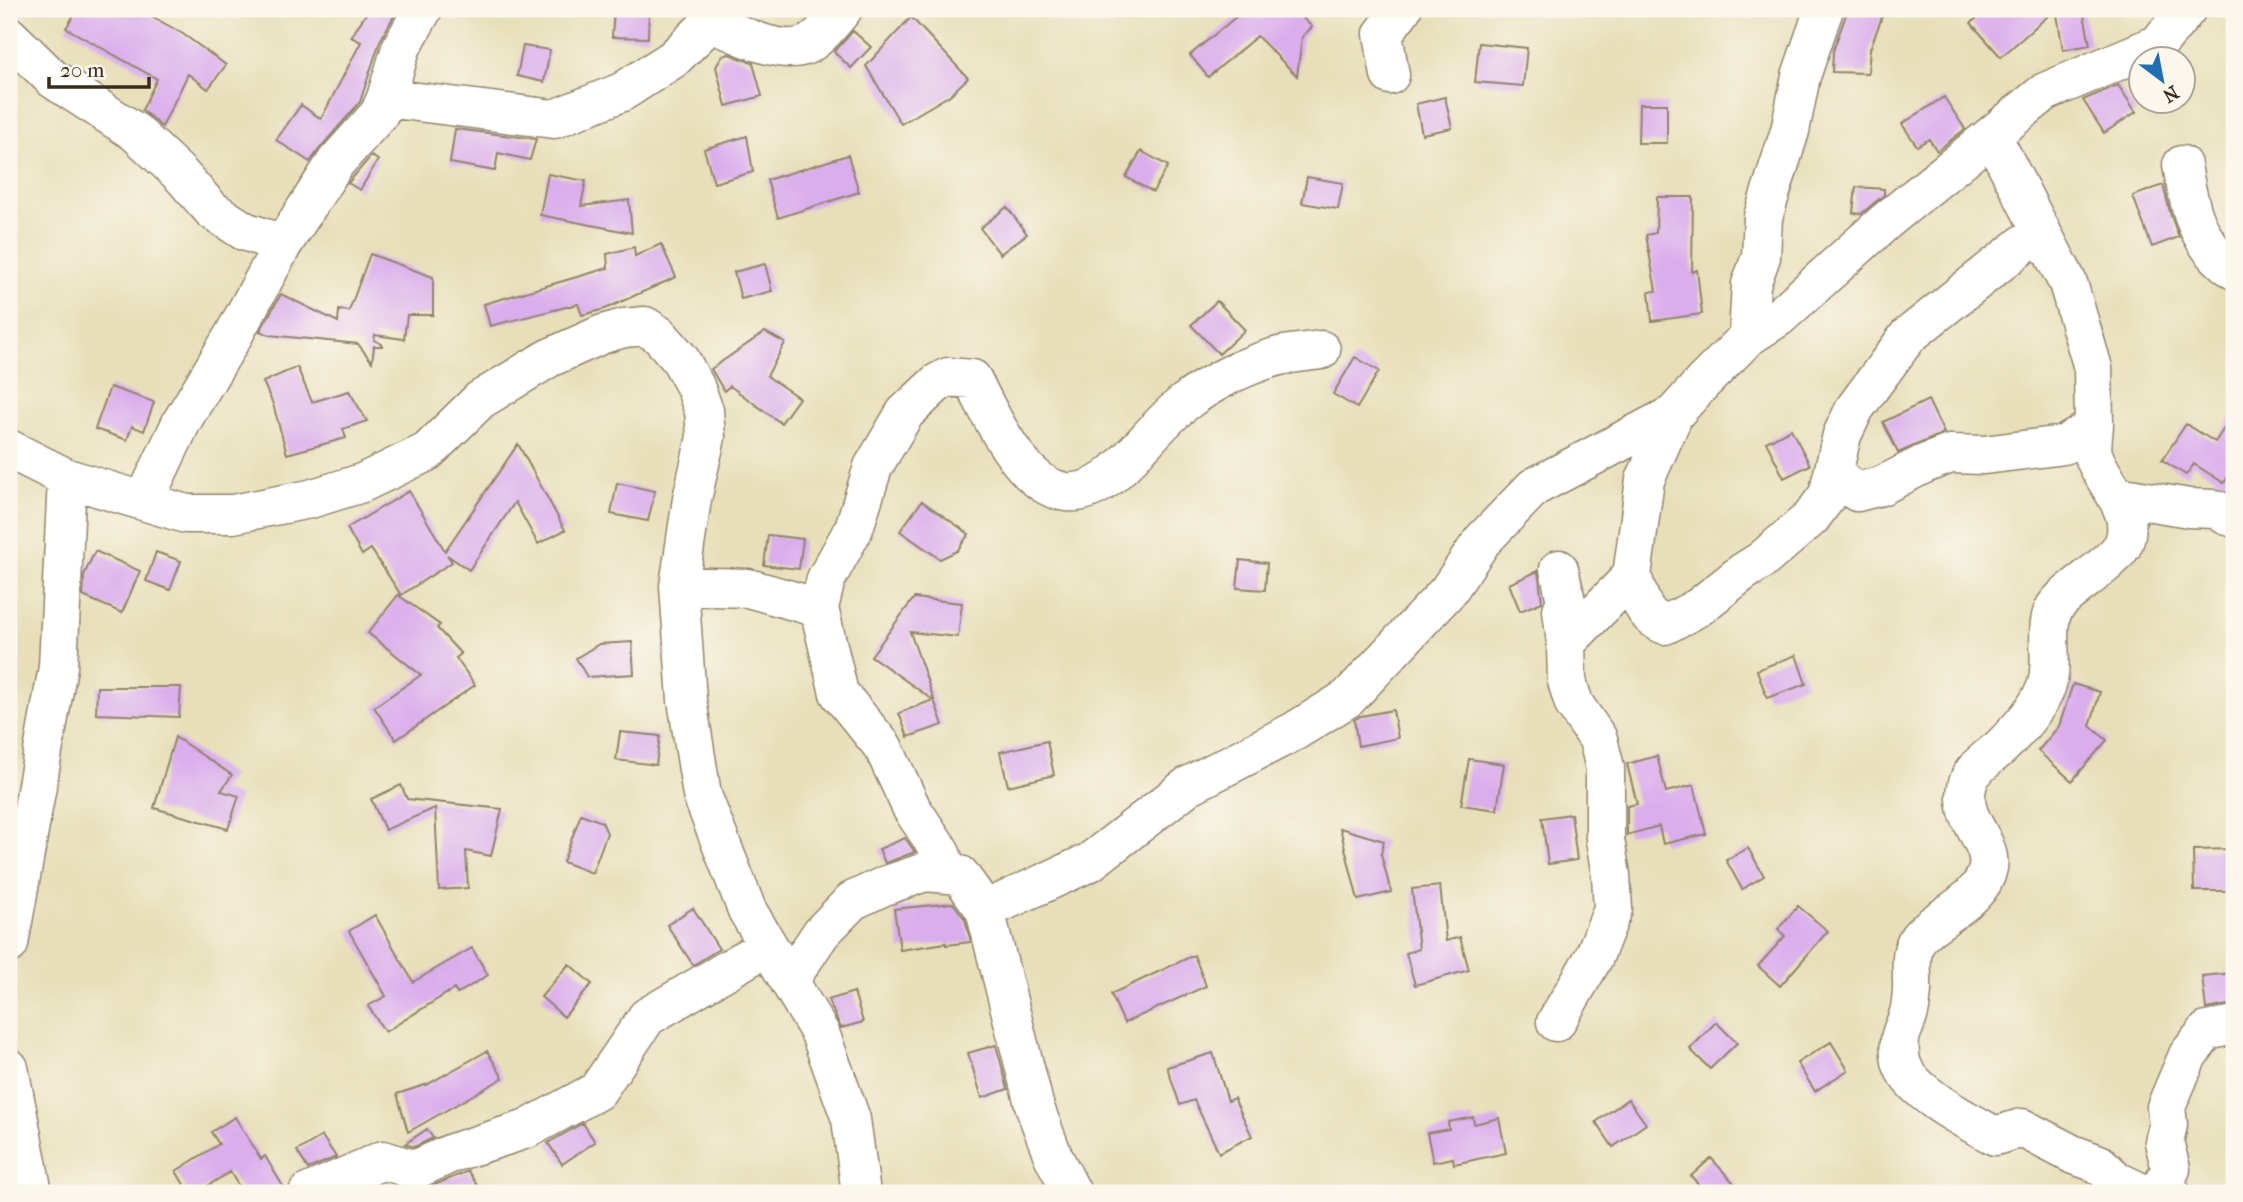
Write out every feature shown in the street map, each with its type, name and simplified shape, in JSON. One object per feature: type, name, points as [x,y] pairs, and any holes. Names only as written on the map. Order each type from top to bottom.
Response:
[{"type":"street","points":[[144,501],[183,421],[233,336],[282,244],[336,162],[379,114],[387,98],[401,48],[423,9]]},
{"type":"street","points":[[387,98],[554,119],[622,92],[673,59],[714,16],[747,38],[781,47],[805,46],[830,25],[843,9]]},
{"type":"street","points":[[1390,75],[1383,34],[1402,9]]},
{"type":"street","points":[[1748,337],[1751,284],[1762,257],[1763,217],[1790,131],[1801,76],[1824,9]]},
{"type":"street","points":[[985,910],[1090,862],[1188,786],[1295,731],[1348,698],[1448,591],[1482,541],[1534,487],[1674,414],[1748,337],[1779,317],[1886,221],[2045,92],[2158,44],[2187,9]]},
{"type":"street","points":[[9,36],[53,79],[135,132],[180,174],[212,210],[244,231],[282,244]]},
{"type":"street","points":[[1992,135],[2068,283],[2093,368],[2092,453],[2117,496],[2126,522],[2124,543],[2105,564],[2056,605],[2048,624],[2050,672],[2045,690],[2014,733],[1968,779],[1964,797],[1969,817],[1983,841],[1988,867],[1978,890],[1919,936],[1911,956],[1913,980],[1909,1014],[1899,1039],[1902,1067],[1915,1085],[1995,1136],[2022,1128],[2072,1154],[2099,1164],[2117,1181],[2140,1192],[2155,1193],[2167,1189],[2171,1168],[2164,1142],[2168,1125],[2166,1107],[2188,1055],[2207,1031],[2234,1025]]},
{"type":"street","points":[[2182,165],[2194,221],[2211,250],[2234,270]]},
{"type":"street","points":[[1674,414],[1645,480],[1632,576],[1644,608],[1652,620],[1665,625],[1682,617],[1762,560],[1811,518],[1828,495],[1842,435],[1855,408],[1908,336],[2041,230]]},
{"type":"street","points":[[9,449],[67,478],[186,514],[233,514],[310,499],[362,483],[427,452],[480,400],[549,358],[603,334],[645,326],[659,335],[680,359],[695,386],[704,411],[706,437],[690,513],[679,586],[687,700],[702,795],[747,910],[820,1034],[851,1119],[861,1193]]},
{"type":"street","points":[[949,874],[940,852],[912,809],[883,747],[839,693],[819,608],[826,579],[854,528],[873,467],[905,413],[937,383],[948,377],[972,379],[1018,462],[1038,481],[1065,492],[1082,491],[1106,479],[1183,404],[1212,384],[1280,356],[1321,350]]},
{"type":"street","points":[[1834,474],[1857,492],[1881,486],[1950,454],[1984,454],[2064,445],[2084,433],[2094,423]]},
{"type":"street","points":[[9,944],[58,667],[67,478]]},
{"type":"street","points":[[2117,496],[2189,508],[2215,509],[2234,518]]},
{"type":"street","points":[[1556,1022],[1594,957],[1613,909],[1605,840],[1605,768],[1598,739],[1574,704],[1567,681],[1562,610],[1566,601],[1559,569]]},
{"type":"street","points":[[1566,643],[1632,576]]},
{"type":"street","points":[[679,586],[748,588],[819,608]]},
{"type":"street","points":[[789,981],[821,933],[852,901],[884,886],[925,872],[960,875],[985,910],[1035,1108],[1053,1156],[1072,1193]]},
{"type":"street","points":[[308,1193],[383,1160],[415,1170],[452,1153],[527,1129],[597,1091],[647,1017],[768,946]]},
{"type":"street","points":[[9,1068],[33,1193]]},
{"type":"building","points":[[78,9],[139,9],[183,34],[226,65],[208,89],[188,74],[162,127],[142,110],[157,79],[66,28]]},
{"type":"building","points":[[369,9],[387,9],[395,14],[380,41],[360,102],[310,162],[276,140],[301,105],[321,119],[361,42],[351,37]]},
{"type":"building","points":[[614,9],[649,9],[648,38],[612,37]]},
{"type":"building","points":[[1229,9],[1294,9],[1312,27],[1302,37],[1297,76],[1257,36],[1208,77],[1190,55],[1237,16]]},
{"type":"building","points":[[1848,9],[1885,9],[1870,49],[1868,73],[1832,72],[1833,51]]},
{"type":"building","points":[[1987,9],[2056,9],[2001,57],[1971,23]]},
{"type":"building","points":[[2056,9],[2083,9],[2090,45],[2063,50]]},
{"type":"building","points":[[911,17],[968,78],[950,95],[901,124],[866,66]]},
{"type":"building","points":[[853,31],[871,47],[851,68],[834,52]]},
{"type":"building","points":[[1479,43],[1527,48],[1523,86],[1475,82]]},
{"type":"building","points":[[523,46],[550,50],[544,82],[517,76]]},
{"type":"building","points":[[729,54],[753,63],[762,96],[726,106],[716,67],[722,56]]},
{"type":"building","points":[[2118,85],[2128,100],[2130,116],[2104,133],[2083,100]]},
{"type":"building","points":[[1445,97],[1452,128],[1422,134],[1416,104]]},
{"type":"building","points":[[1944,97],[1965,129],[1937,151],[1929,139],[1917,146],[1902,124]]},
{"type":"building","points":[[1639,104],[1667,104],[1667,143],[1638,143]]},
{"type":"building","points":[[455,129],[536,139],[530,160],[498,153],[495,171],[450,163]]},
{"type":"building","points":[[747,136],[753,172],[714,183],[704,149]]},
{"type":"building","points":[[1141,151],[1168,166],[1153,192],[1126,177]]},
{"type":"building","points":[[848,155],[859,192],[778,218],[767,180]]},
{"type":"building","points":[[371,156],[378,160],[360,190],[348,183]]},
{"type":"building","points":[[548,174],[586,181],[581,206],[629,200],[632,233],[540,215]]},
{"type":"building","points":[[1307,177],[1343,183],[1338,209],[1302,203]]},
{"type":"building","points":[[2163,185],[2179,237],[2152,247],[2133,196]]},
{"type":"building","points":[[1856,187],[1884,189],[1884,195],[1861,214],[1853,213]]},
{"type":"building","points":[[1657,197],[1693,197],[1692,272],[1697,270],[1702,314],[1652,321],[1649,292],[1656,291],[1646,235],[1656,233]]},
{"type":"building","points":[[1007,207],[1027,234],[1000,254],[980,228]]},
{"type":"building","points":[[661,244],[676,277],[605,309],[582,315],[578,304],[490,326],[484,304],[608,268],[607,254],[634,247],[635,256]]},
{"type":"building","points":[[370,254],[433,277],[433,315],[407,315],[404,339],[375,335],[374,340],[382,346],[374,346],[372,362],[358,344],[269,335],[260,331],[281,294],[338,322],[339,310],[349,311]]},
{"type":"building","points":[[765,264],[772,291],[741,299],[734,272]]},
{"type":"building","points":[[1217,301],[1245,330],[1219,354],[1191,325]]},
{"type":"building","points":[[765,332],[785,343],[767,376],[799,398],[781,423],[730,386],[724,391],[711,369]]},
{"type":"building","points":[[1355,357],[1379,371],[1357,408],[1333,394]]},
{"type":"building","points":[[297,367],[312,402],[349,391],[367,421],[343,429],[346,438],[287,454],[273,404],[263,382]]},
{"type":"building","points":[[110,387],[154,402],[144,431],[132,426],[127,440],[95,429]]},
{"type":"building","points":[[1928,400],[1944,433],[1898,453],[1883,422]]},
{"type":"building","points":[[2234,413],[2234,467],[2224,483],[2194,464],[2186,475],[2162,460],[2186,424],[2215,442]]},
{"type":"building","points":[[1791,429],[1810,465],[1784,478],[1766,442]]},
{"type":"building","points":[[518,444],[565,530],[538,544],[515,502],[469,570],[447,555],[452,562],[401,595],[371,549],[362,555],[347,528],[409,491],[445,551]]},
{"type":"building","points":[[617,483],[655,491],[648,521],[611,514]]},
{"type":"building","points":[[922,501],[969,534],[957,551],[940,559],[900,531]]},
{"type":"building","points":[[768,535],[803,539],[799,569],[764,565]]},
{"type":"building","points":[[95,551],[140,571],[122,613],[83,596],[84,575]]},
{"type":"building","points":[[156,552],[181,561],[170,590],[146,581]]},
{"type":"building","points":[[1240,560],[1267,563],[1265,590],[1237,588]]},
{"type":"building","points":[[1538,571],[1542,602],[1520,611],[1509,584]]},
{"type":"building","points":[[398,595],[440,625],[437,628],[461,654],[456,658],[475,685],[396,740],[374,707],[421,675],[368,633]]},
{"type":"building","points":[[914,598],[962,603],[958,637],[910,632],[943,725],[908,737],[899,713],[933,700],[871,656]]},
{"type":"building","points":[[632,642],[634,674],[587,677],[576,658],[599,644]]},
{"type":"building","points":[[1796,655],[1806,684],[1767,698],[1757,670]]},
{"type":"building","points":[[2073,684],[2100,692],[2090,726],[2107,740],[2072,781],[2038,751],[2059,726]]},
{"type":"building","points":[[97,687],[181,687],[179,717],[96,714]]},
{"type":"building","points":[[1393,710],[1398,738],[1358,746],[1354,720],[1361,716]]},
{"type":"building","points":[[620,732],[660,736],[656,765],[616,760]]},
{"type":"building","points":[[175,737],[232,775],[221,791],[239,796],[228,829],[154,808]]},
{"type":"building","points":[[1047,741],[1054,775],[1008,786],[1000,752]]},
{"type":"building","points":[[1657,756],[1666,792],[1694,785],[1706,834],[1663,844],[1659,826],[1627,835],[1627,806],[1637,804],[1627,764]]},
{"type":"building","points":[[1469,759],[1504,764],[1497,810],[1461,805]]},
{"type":"building","points":[[401,785],[407,799],[502,809],[491,856],[466,851],[468,888],[439,890],[435,808],[385,830],[371,799]]},
{"type":"building","points":[[581,814],[602,822],[607,833],[592,873],[563,862]]},
{"type":"building","points":[[1571,814],[1577,860],[1548,864],[1542,818]]},
{"type":"building","points":[[1340,828],[1384,841],[1381,854],[1391,892],[1358,900]]},
{"type":"building","points":[[905,838],[915,852],[885,863],[879,849]]},
{"type":"building","points":[[1748,848],[1764,876],[1742,889],[1726,860]]},
{"type":"building","points":[[2232,849],[2232,891],[2194,891],[2193,850]]},
{"type":"building","points":[[1440,886],[1446,941],[1460,937],[1469,970],[1415,985],[1406,953],[1419,949],[1412,889]]},
{"type":"building","points":[[953,903],[965,919],[971,942],[900,950],[894,909]]},
{"type":"building","points":[[1798,906],[1828,931],[1780,986],[1758,966],[1785,936],[1778,929]]},
{"type":"building","points":[[693,908],[719,949],[693,965],[667,925]]},
{"type":"building","points":[[375,915],[413,982],[472,948],[488,975],[457,994],[454,989],[385,1032],[368,1006],[386,996],[349,931]]},
{"type":"building","points":[[1194,955],[1206,986],[1124,1023],[1111,994]]},
{"type":"building","points":[[569,964],[592,984],[564,1017],[541,997]]},
{"type":"building","points":[[2234,973],[2234,1004],[2206,1009],[2202,976]]},
{"type":"building","points":[[854,992],[863,1022],[841,1028],[828,1000]]},
{"type":"building","points":[[1716,1022],[1737,1043],[1710,1069],[1690,1049]]},
{"type":"building","points":[[1831,1042],[1848,1070],[1815,1091],[1797,1063]]},
{"type":"building","points":[[996,1045],[1008,1089],[982,1098],[968,1053]]},
{"type":"building","points":[[487,1051],[503,1078],[408,1132],[397,1094],[428,1084]]},
{"type":"building","points":[[1213,1053],[1228,1101],[1234,1098],[1252,1136],[1219,1153],[1194,1100],[1180,1105],[1167,1067]]},
{"type":"building","points":[[1628,1099],[1646,1124],[1613,1147],[1596,1122]]},
{"type":"building","points":[[235,1117],[261,1159],[265,1156],[287,1193],[243,1193],[230,1172],[196,1193],[189,1193],[176,1171],[219,1144],[211,1132]]},
{"type":"building","points":[[1473,1117],[1474,1124],[1499,1118],[1506,1153],[1454,1164],[1453,1158],[1433,1162],[1427,1133],[1449,1129],[1448,1122]]},
{"type":"building","points":[[583,1123],[595,1142],[562,1164],[548,1143]]},
{"type":"building","points":[[427,1129],[433,1138],[414,1147],[405,1144]]},
{"type":"building","points":[[322,1136],[336,1157],[308,1169],[297,1151]]},
{"type":"building","points":[[1711,1158],[1743,1193],[1706,1193],[1691,1176]]},
{"type":"building","points":[[468,1171],[482,1193],[377,1193],[392,1186],[408,1191],[423,1190]]}]
